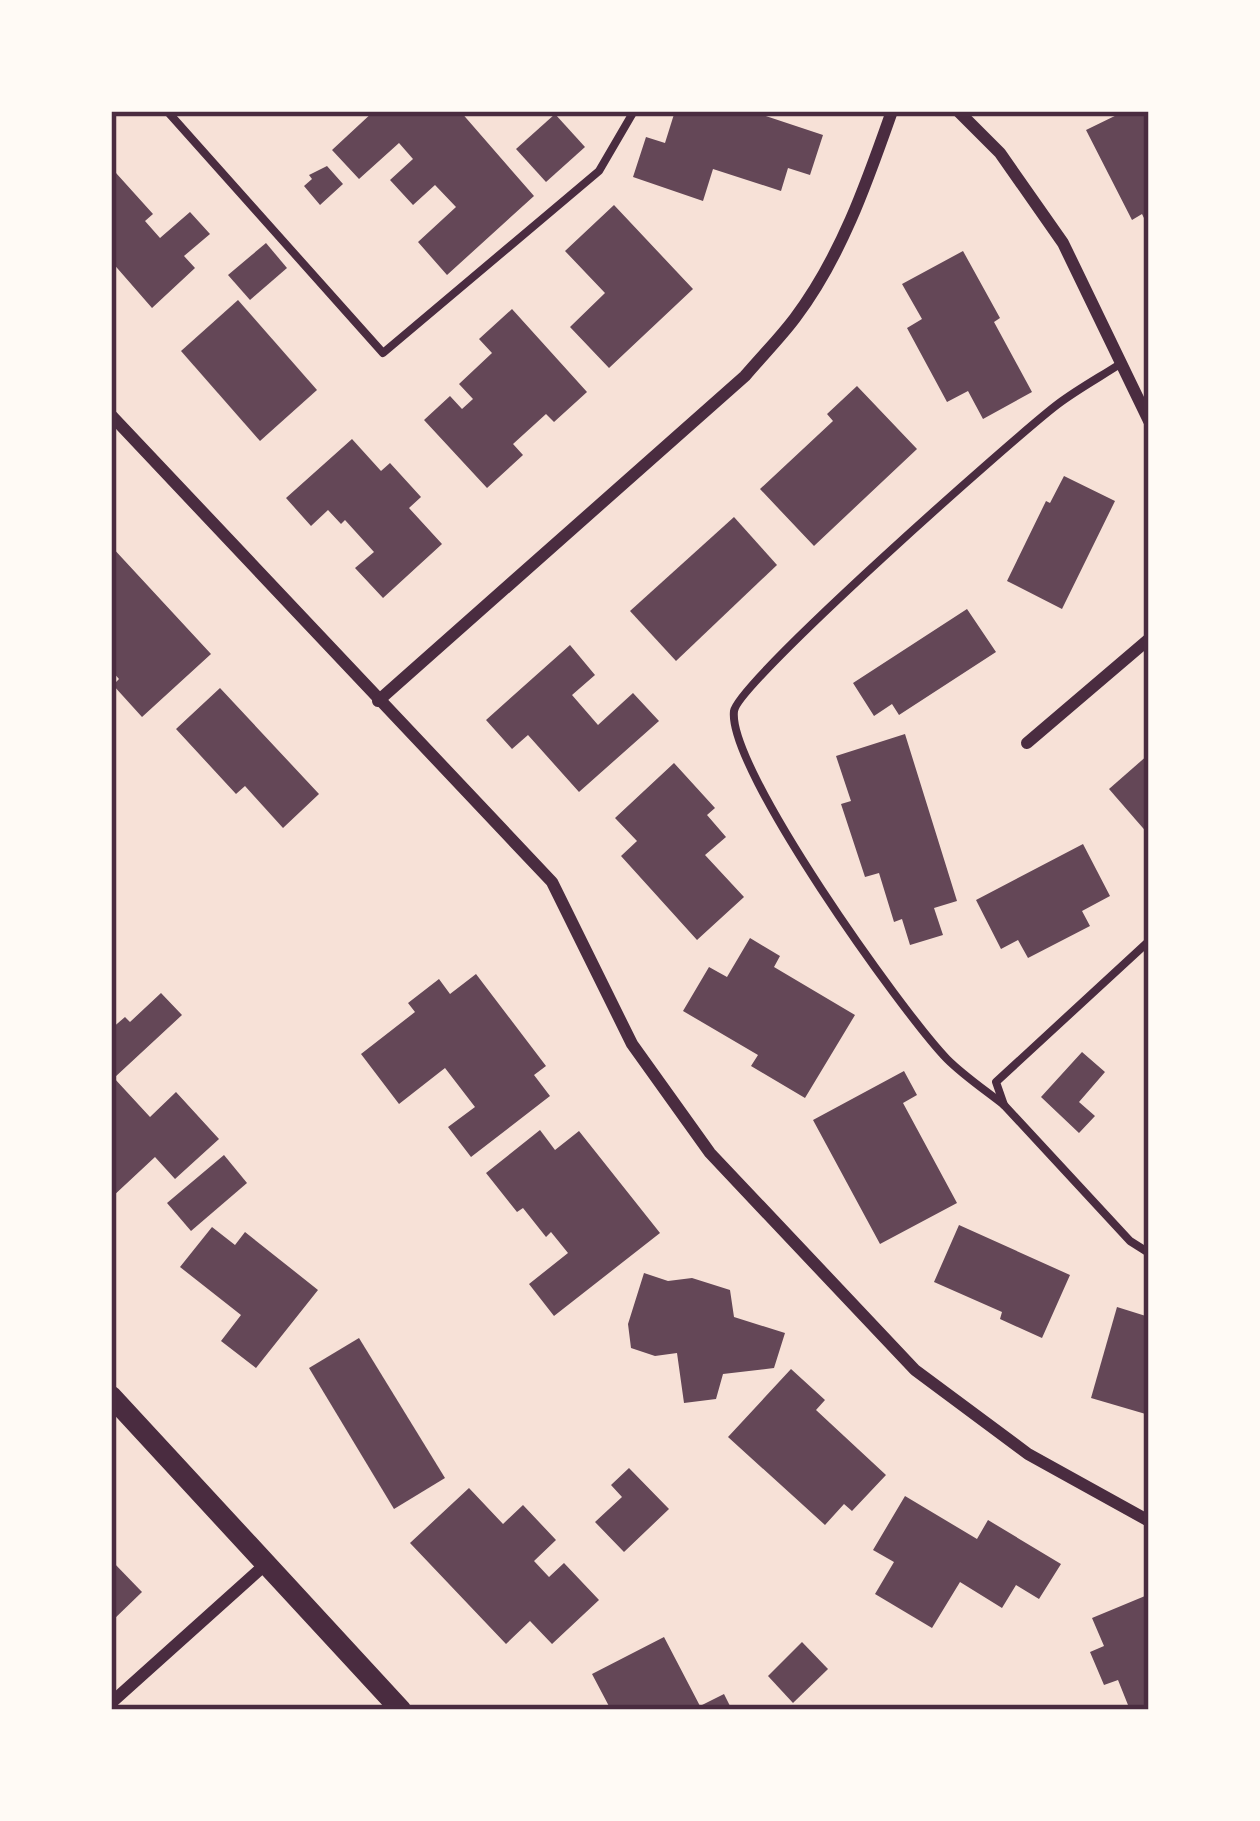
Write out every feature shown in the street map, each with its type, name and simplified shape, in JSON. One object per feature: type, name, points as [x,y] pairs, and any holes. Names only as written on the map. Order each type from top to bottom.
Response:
[{"type":"street","points":[[378,701],[745,376],[796,317],[830,261],[892,111]]},
{"type":"street","points":[[958,111],[1000,153],[1063,242],[1149,421]]},
{"type":"street","points":[[111,415],[552,882],[632,1044],[710,1154],[916,1370],[1028,1454],[1148,1518]]},
{"type":"street","points":[[1027,742],[1149,639]]},
{"type":"street","points":[[111,1396],[401,1710]]},
{"type":"street","points":[[111,1703],[267,1563]]},
{"type":"lane","points":[[167,111],[383,353],[599,171],[634,111]]},
{"type":"lane","points":[[1121,364],[1061,401],[998,454],[782,653],[738,698],[734,713],[738,736],[787,836],[844,926],[947,1058],[1004,1106],[1130,1241],[1149,1253]]},
{"type":"lane","points":[[1004,1106],[996,1082],[1004,1071],[1149,941]]},
{"type":"building","points":[[374,111],[460,111],[534,196],[447,275],[418,242],[456,207],[435,185],[413,205],[390,180],[413,159],[399,143],[359,179],[332,150]]},
{"type":"building","points":[[675,111],[751,111],[823,135],[810,175],[788,168],[781,191],[713,169],[703,201],[633,177],[646,137],[665,143]]},
{"type":"building","points":[[1125,111],[1149,111],[1149,228],[1142,214],[1132,220],[1086,130]]},
{"type":"building","points":[[555,114],[585,147],[546,182],[516,149]]},
{"type":"building","points":[[327,166],[343,184],[320,205],[304,186],[312,179],[309,175]]},
{"type":"building","points":[[116,173],[153,214],[145,221],[160,238],[190,212],[210,234],[184,256],[195,268],[152,308],[111,261],[111,177]]},
{"type":"building","points":[[614,205],[693,289],[609,368],[570,327],[605,293],[565,251]]},
{"type":"building","points":[[266,243],[287,268],[250,300],[228,275]]},
{"type":"building","points":[[963,251],[1000,318],[994,322],[1032,392],[983,419],[968,391],[947,402],[907,328],[922,319],[902,284]]},
{"type":"building","points":[[238,300],[317,390],[260,441],[181,351]]},
{"type":"building","points":[[512,309],[587,392],[554,422],[546,414],[513,444],[523,455],[487,488],[424,420],[450,396],[462,409],[473,399],[459,384],[492,353],[479,339]]},
{"type":"building","points":[[857,386],[917,449],[814,546],[760,489],[833,421],[827,414]]},
{"type":"building","points":[[352,439],[381,471],[390,463],[421,497],[409,508],[442,544],[383,598],[355,568],[374,552],[345,520],[341,524],[328,510],[311,526],[286,498]]},
{"type":"building","points":[[1064,476],[1115,501],[1062,609],[1007,581],[1046,501],[1050,503]]},
{"type":"building","points":[[734,517],[777,565],[676,661],[630,611]]},
{"type":"building","points":[[111,546],[211,654],[142,717],[113,685],[119,679],[111,670]]},
{"type":"building","points":[[967,609],[996,652],[899,715],[892,704],[874,716],[853,683]]},
{"type":"building","points":[[570,645],[595,675],[572,695],[598,725],[633,693],[659,721],[579,792],[528,735],[512,749],[486,720]]},
{"type":"building","points":[[220,688],[319,794],[283,828],[245,786],[236,794],[176,729]]},
{"type":"building","points":[[905,734],[957,901],[934,908],[943,935],[910,945],[902,919],[894,922],[879,873],[865,877],[841,804],[851,801],[836,756]]},
{"type":"building","points":[[1149,754],[1149,835],[1109,789]]},
{"type":"building","points":[[674,763],[715,808],[707,815],[726,837],[705,855],[744,897],[697,940],[621,856],[637,841],[615,818]]},
{"type":"building","points":[[1083,844],[1110,896],[1082,911],[1090,926],[1028,958],[1018,940],[1001,949],[976,900]]},
{"type":"building","points":[[750,938],[780,956],[774,967],[855,1015],[805,1098],[751,1066],[758,1055],[683,1011],[709,967],[727,977]]},
{"type":"building","points":[[476,974],[546,1066],[534,1075],[550,1096],[471,1157],[448,1127],[475,1107],[445,1068],[399,1104],[361,1054],[415,1012],[408,1003],[439,979],[450,994]]},
{"type":"building","points":[[161,993],[182,1015],[114,1078],[150,1117],[176,1092],[219,1139],[175,1179],[155,1157],[111,1198],[111,1029],[125,1017],[130,1022]]},
{"type":"building","points":[[1082,1052],[1105,1072],[1079,1102],[1095,1116],[1079,1133],[1041,1097]]},
{"type":"building","points":[[904,1071],[917,1095],[903,1103],[957,1203],[880,1244],[813,1120]]},
{"type":"building","points":[[540,1130],[555,1150],[579,1131],[660,1233],[554,1316],[529,1284],[568,1253],[551,1232],[546,1237],[523,1208],[517,1212],[486,1173]]},
{"type":"building","points":[[224,1155],[247,1183],[191,1231],[167,1203]]},
{"type":"building","points":[[959,1225],[1070,1275],[1042,1338],[1000,1319],[1002,1312],[934,1282]]},
{"type":"building","points":[[212,1227],[235,1245],[245,1232],[318,1290],[256,1368],[221,1341],[241,1315],[180,1267]]},
{"type":"building","points":[[644,1273],[668,1281],[692,1278],[730,1290],[734,1317],[785,1333],[774,1368],[723,1374],[716,1399],[684,1403],[677,1353],[655,1356],[631,1348],[628,1324]]},
{"type":"building","points":[[1117,1307],[1149,1317],[1149,1415],[1091,1398]]},
{"type":"building","points":[[359,1338],[445,1478],[394,1509],[309,1368]]},
{"type":"building","points":[[791,1369],[825,1400],[816,1410],[886,1475],[852,1511],[844,1504],[825,1525],[728,1437]]},
{"type":"building","points":[[629,1468],[669,1509],[624,1552],[595,1522],[622,1497],[611,1485]]},
{"type":"building","points":[[469,1488],[503,1524],[523,1505],[556,1540],[534,1561],[549,1577],[564,1563],[599,1600],[552,1644],[530,1621],[506,1644],[410,1543]]},
{"type":"building","points":[[905,1496],[977,1539],[988,1520],[1061,1564],[1039,1599],[1016,1585],[1002,1608],[960,1582],[932,1628],[875,1594],[894,1562],[873,1550]]},
{"type":"building","points":[[111,1560],[142,1592],[111,1622]]},
{"type":"building","points":[[1145,1596],[1149,1605],[1149,1710],[1130,1710],[1118,1680],[1104,1685],[1090,1652],[1104,1646],[1092,1618]]},
{"type":"building","points":[[664,1637],[700,1706],[724,1694],[732,1710],[611,1710],[592,1674]]},
{"type":"building","points":[[802,1642],[828,1669],[793,1703],[768,1676]]}]
